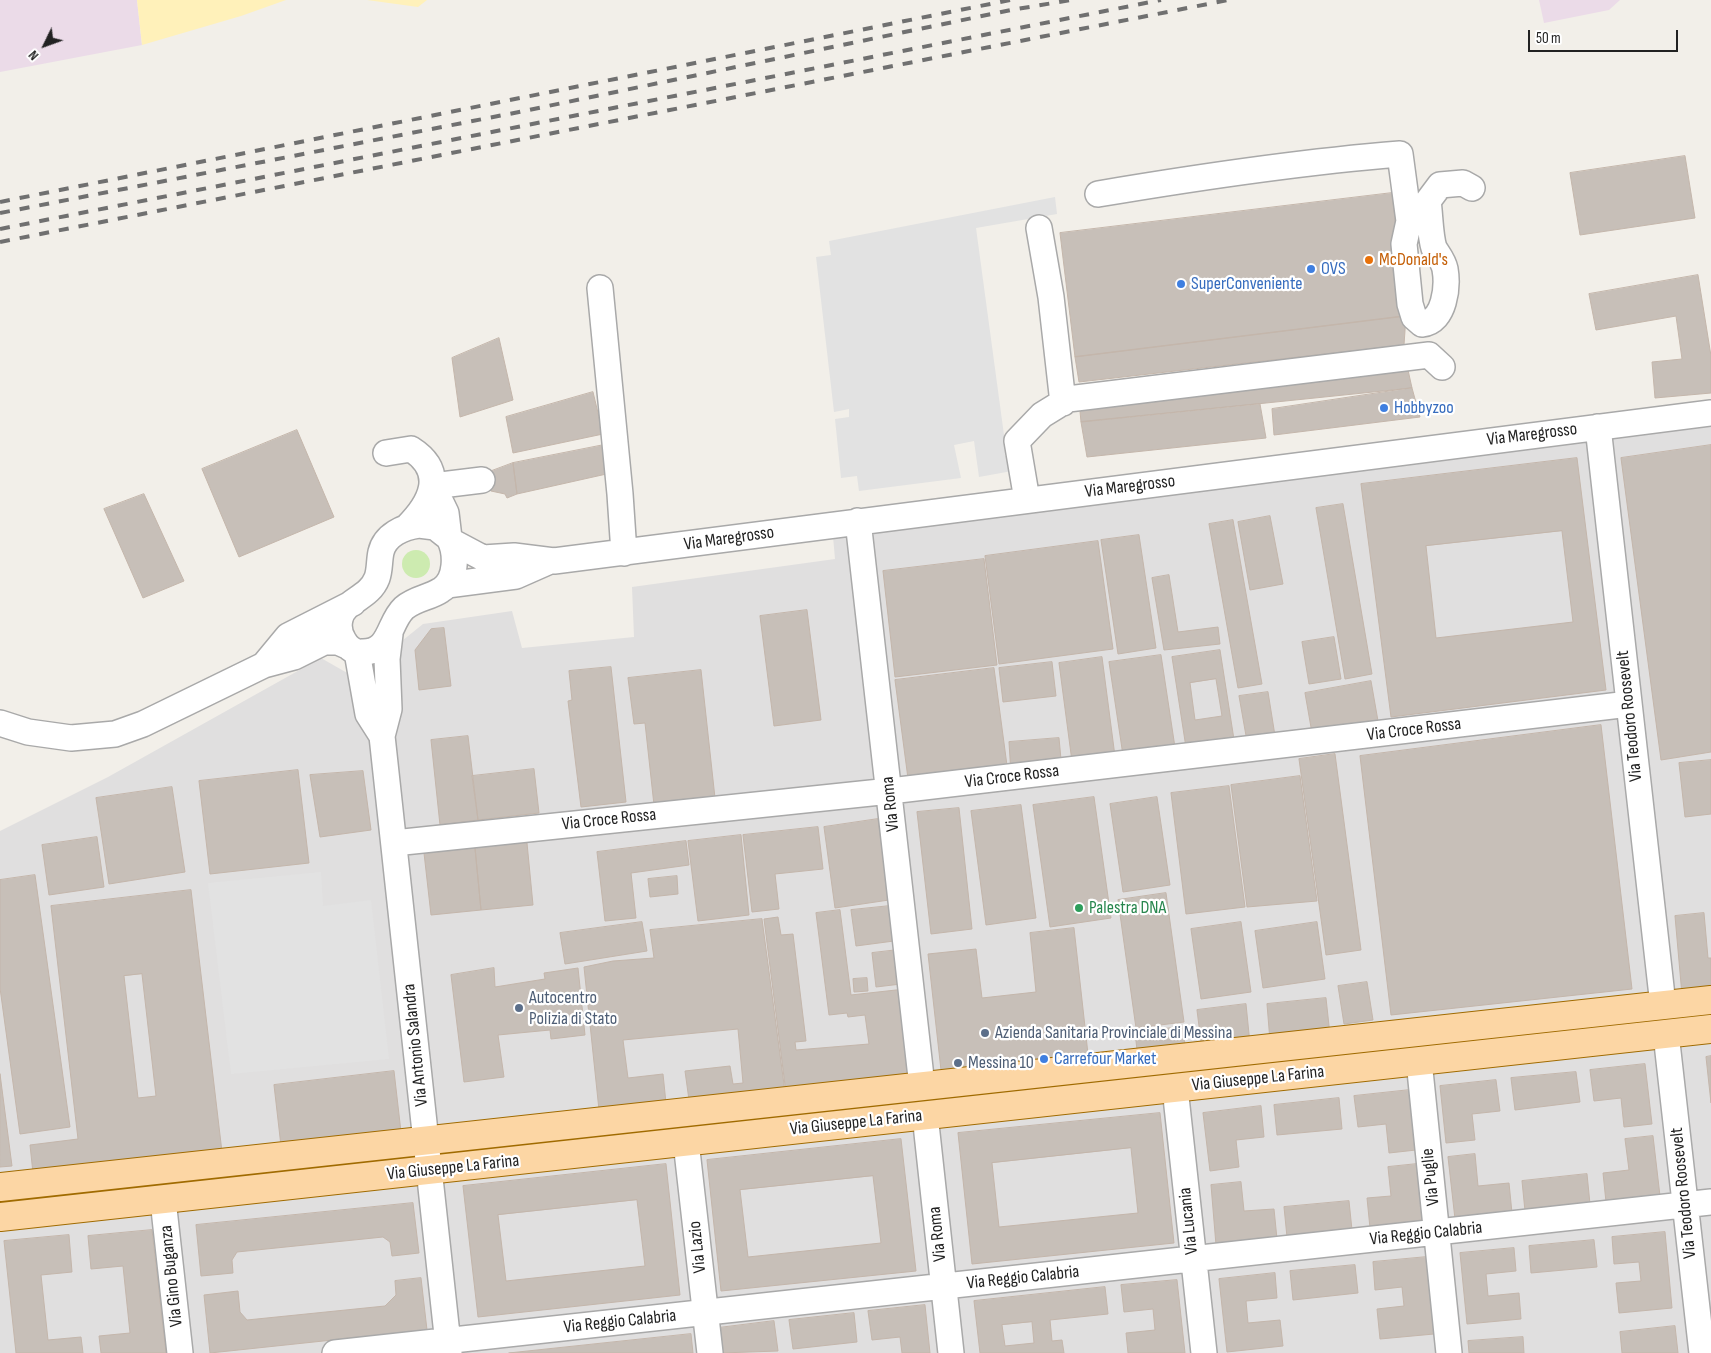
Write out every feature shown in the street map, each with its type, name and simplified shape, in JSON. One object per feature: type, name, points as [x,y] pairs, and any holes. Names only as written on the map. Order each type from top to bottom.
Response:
[{"type":"main road","name":"Via Giuseppe La Farina","points":[[0,1187],[1711,1000]]},
{"type":"main road","name":"Via Giuseppe La Farina","points":[[0,1218],[1711,1029]]},
{"type":"street","points":[[1098,194],[1199,177],[1333,159],[1400,154],[1409,221],[1404,244],[1410,304],[1414,317],[1422,324],[1434,320],[1438,315],[1446,288],[1445,268],[1442,258],[1434,247],[1428,201],[1440,185],[1463,183],[1472,188]]},
{"type":"street","points":[[1038,228],[1051,297],[1063,403]]},
{"type":"street","points":[[600,288],[624,552]]},
{"type":"street","points":[[1027,500],[1017,441],[1042,416],[1068,399],[1429,355],[1442,367]]},
{"type":"street","name":"Via Maregrosso","points":[[550,562],[1711,413]]},
{"type":"street","name":"Via Teodoro Roosevelt","points":[[1598,427],[1663,1005]]},
{"type":"street","points":[[386,453],[411,449],[421,455],[446,513],[454,564],[447,585]]},
{"type":"street","points":[[432,482],[482,480]]},
{"type":"street","points":[[407,528],[425,506],[432,482]]},
{"type":"street","name":"Via Roma","points":[[858,521],[922,1086]]},
{"type":"street","points":[[382,736],[368,714],[352,649],[340,634],[340,621],[345,608],[373,587],[378,574],[381,554],[385,544],[393,535],[407,528],[419,525],[430,526],[450,540],[484,558],[514,556],[550,562]]},
{"type":"street","points":[[382,736],[390,709],[387,659],[390,634],[397,618],[404,609],[414,600],[437,592],[447,585],[516,576],[550,562]]},
{"type":"street","points":[[264,665],[288,636],[353,603]]},
{"type":"street","points":[[0,723],[28,732],[71,738],[115,734],[143,724],[264,665],[294,657],[324,642],[338,642],[352,649],[376,650],[390,634]]},
{"type":"street","name":"Via Croce Rossa","points":[[394,843],[890,791],[1629,704]]},
{"type":"street","name":"Via Antonio Salandra","points":[[382,736],[448,1347]]},
{"type":"street","name":"Via Teodoro Roosevelt","points":[[1666,1034],[1702,1353]]},
{"type":"street","name":"Via Puglie","points":[[1419,1061],[1449,1353]]},
{"type":"street","name":"Via Lucania","points":[[1175,1088],[1204,1353]]},
{"type":"street","name":"Via Roma","points":[[925,1116],[951,1353]]},
{"type":"street","name":"Via Lazio","points":[[686,1142],[710,1353]]},
{"type":"street","name":"Via Gino Buganza","points":[[164,1200],[180,1353]]},
{"type":"street","name":"Via Reggio Calabria","points":[[335,1353],[448,1347],[705,1313],[1711,1202]]},
{"type":"shaded area","points":[[0,0],[137,0],[142,45],[0,72]]},
{"type":"shaded area","points":[[1539,0],[1620,0],[1609,10],[1544,23]]},
{"type":"shaded area","points":[[1055,197],[1057,214],[976,228],[1004,435],[1005,456],[1011,456],[1012,471],[979,477],[974,441],[954,445],[961,478],[859,491],[857,476],[841,478],[835,419],[849,417],[849,409],[834,412],[816,257],[831,255],[829,241]]},
{"type":"shaded area","points":[[1711,413],[1711,1353],[0,1353],[0,831],[108,777],[321,658],[356,678],[423,624],[512,611],[522,648],[634,637],[632,587],[835,559],[832,525]]},
{"type":"shaded area","points":[[321,872],[323,906],[371,900],[389,1059],[231,1074],[208,883]]},
{"type":"green space","points":[[416,550],[426,554],[430,564],[426,574],[416,578],[406,574],[402,564],[406,554]]},
{"type":"sand","points":[[137,0],[286,0],[241,16],[142,45]]},
{"type":"sand","points":[[367,0],[427,0],[418,7]]},
{"type":"building","points":[[1685,156],[1695,218],[1580,235],[1570,173]]},
{"type":"building","points":[[1392,193],[1406,316],[1075,357],[1060,233]]},
{"type":"building","points":[[1698,275],[1711,356],[1711,393],[1655,398],[1652,362],[1682,359],[1676,316],[1596,330],[1589,294]]},
{"type":"building","points":[[1406,316],[1404,345],[1079,382],[1075,357]]},
{"type":"building","points":[[499,338],[513,400],[460,417],[452,358]]},
{"type":"building","points":[[1404,352],[1412,388],[1081,422],[1078,390]]},
{"type":"building","points":[[1412,388],[1420,417],[1274,435],[1272,409]]},
{"type":"building","points":[[593,392],[603,434],[513,453],[506,417]]},
{"type":"building","points":[[1260,404],[1266,438],[1087,457],[1081,422]]},
{"type":"building","points":[[297,430],[334,517],[239,557],[202,469]]},
{"type":"building","points":[[609,444],[611,473],[517,494],[513,463]]},
{"type":"building","points":[[1711,445],[1711,752],[1661,760],[1621,458]]},
{"type":"building","points":[[1577,458],[1606,690],[1391,717],[1361,484]],"holes":[[[1562,531],[1573,622],[1436,638],[1426,546]]]},
{"type":"building","points":[[513,463],[517,494],[507,498],[505,494],[491,491],[489,472]]},
{"type":"building","points":[[144,494],[184,581],[143,598],[104,509]]},
{"type":"building","points":[[1343,504],[1372,674],[1345,679],[1316,508]]},
{"type":"building","points":[[1270,516],[1283,584],[1250,590],[1238,522]]},
{"type":"building","points":[[1233,520],[1262,684],[1238,688],[1209,524]]},
{"type":"building","points":[[1139,535],[1156,648],[1118,654],[1101,540]]},
{"type":"building","points":[[1098,541],[1113,649],[999,664],[985,556]]},
{"type":"building","points":[[984,559],[997,665],[895,677],[883,571]]},
{"type":"building","points":[[1169,575],[1178,632],[1218,627],[1220,644],[1164,650],[1152,578]]},
{"type":"building","points":[[807,610],[821,720],[774,726],[760,616]]},
{"type":"building","points":[[444,628],[451,686],[419,690],[415,650],[431,629]]},
{"type":"building","points":[[1334,637],[1341,679],[1309,684],[1302,642]]},
{"type":"building","points":[[1220,650],[1235,746],[1187,754],[1172,657]],"holes":[[[1216,679],[1222,716],[1195,720],[1190,683]]]},
{"type":"building","points":[[1161,655],[1176,754],[1124,762],[1109,662]]},
{"type":"building","points":[[1102,657],[1116,764],[1073,769],[1059,663]]},
{"type":"building","points":[[1052,662],[1056,696],[1003,702],[999,668]]},
{"type":"building","points":[[611,667],[626,802],[581,807],[568,701],[572,700],[569,671]]},
{"type":"building","points":[[994,668],[1008,773],[909,786],[895,680]]},
{"type":"building","points":[[701,670],[715,798],[654,805],[645,723],[634,724],[628,678]]},
{"type":"building","points":[[1371,681],[1378,721],[1312,733],[1305,693]]},
{"type":"building","points":[[1268,692],[1276,742],[1248,747],[1239,696]]},
{"type":"building","points":[[1601,725],[1632,989],[1391,1015],[1360,756]]},
{"type":"building","points":[[468,736],[478,820],[440,825],[431,740]]},
{"type":"building","points":[[1059,738],[1062,770],[1011,774],[1009,742]]},
{"type":"building","points":[[1335,754],[1361,950],[1326,955],[1299,759]]},
{"type":"building","points":[[1711,760],[1711,814],[1685,817],[1679,763]]},
{"type":"building","points":[[534,769],[539,813],[478,820],[472,776]]},
{"type":"building","points":[[298,770],[309,863],[210,874],[199,781]]},
{"type":"building","points":[[363,771],[371,830],[320,837],[310,775]]},
{"type":"building","points":[[1300,776],[1317,901],[1247,907],[1231,785]]},
{"type":"building","points":[[1229,786],[1245,907],[1186,914],[1171,793]]},
{"type":"building","points":[[172,787],[185,872],[109,884],[96,798]]},
{"type":"building","points":[[1094,797],[1111,918],[1050,927],[1033,805]]},
{"type":"building","points":[[1157,797],[1170,885],[1123,892],[1110,804]]},
{"type":"building","points":[[1021,805],[1036,918],[986,925],[971,811]]},
{"type":"building","points":[[959,808],[972,929],[931,934],[917,812]]},
{"type":"building","points":[[878,819],[889,900],[835,908],[824,827]]},
{"type":"building","points":[[818,827],[823,869],[775,874],[779,909],[752,912],[743,835]]},
{"type":"building","points":[[741,835],[749,915],[698,921],[688,841]]},
{"type":"building","points":[[97,837],[104,887],[49,895],[42,845]]},
{"type":"building","points":[[686,841],[689,865],[631,873],[636,918],[605,921],[597,852]]},
{"type":"building","points":[[527,843],[533,905],[481,910],[475,848]]},
{"type":"building","points":[[475,848],[481,910],[431,915],[424,853]]},
{"type":"building","points":[[35,875],[70,1127],[20,1134],[0,988],[0,880]]},
{"type":"building","points":[[677,876],[678,894],[650,897],[648,879]]},
{"type":"building","points":[[191,890],[222,1152],[33,1173],[30,1145],[78,1139],[51,906]],"holes":[[[142,974],[156,1096],[138,1098],[124,976]]]},
{"type":"building","points":[[1166,893],[1184,1022],[1136,1028],[1118,900]]},
{"type":"building","points":[[890,906],[894,941],[856,946],[851,910]]},
{"type":"building","points":[[840,910],[851,995],[905,989],[916,1079],[786,1093],[764,919],[778,917],[781,935],[793,934],[806,1041],[795,1042],[796,1050],[869,1044],[865,1015],[848,1017],[847,1013],[829,1015],[816,913]]},
{"type":"building","points":[[1704,913],[1708,958],[1711,958],[1711,992],[1682,995],[1675,916]]},
{"type":"building","points":[[762,919],[785,1092],[689,1100],[685,1071],[730,1066],[733,1084],[743,1083],[738,1029],[623,1040],[628,1078],[663,1074],[666,1103],[599,1110],[584,967],[613,961],[654,958],[650,930]]},
{"type":"building","points":[[642,922],[647,951],[565,964],[560,933]]},
{"type":"building","points":[[1241,922],[1251,992],[1201,999],[1191,929]]},
{"type":"building","points":[[1317,922],[1325,979],[1263,988],[1255,931]]},
{"type":"building","points":[[1074,928],[1089,1063],[942,1079],[928,954],[976,949],[982,998],[1036,992],[1030,933]]},
{"type":"building","points":[[898,950],[901,984],[876,987],[872,953]]},
{"type":"building","name":"Autocentro Polizia di Stato","points":[[494,968],[495,987],[545,979],[544,973],[578,968],[585,1035],[551,1039],[550,1030],[498,1035],[504,1077],[464,1082],[451,975]]},
{"type":"building","points":[[867,978],[868,991],[854,992],[853,979]]},
{"type":"building","points":[[1367,982],[1373,1020],[1344,1024],[1338,986]]},
{"type":"building","points":[[1326,998],[1330,1035],[1270,1041],[1267,1004]]},
{"type":"building","points":[[1246,1004],[1250,1044],[1202,1050],[1197,1010]]},
{"type":"building","points":[[1183,1027],[1186,1054],[1138,1059],[1135,1032]]},
{"type":"building","points":[[1711,1056],[1711,1103],[1706,1057]]},
{"type":"building","points":[[1645,1064],[1652,1124],[1624,1127],[1621,1098],[1594,1101],[1590,1070]]},
{"type":"building","points":[[394,1071],[401,1132],[281,1146],[274,1085]]},
{"type":"building","points":[[1576,1072],[1580,1102],[1515,1110],[1511,1078]]},
{"type":"building","points":[[0,1074],[12,1166],[0,1167]]},
{"type":"building","points":[[1496,1080],[1500,1111],[1472,1114],[1475,1140],[1446,1143],[1440,1086]]},
{"type":"building","points":[[1410,1090],[1416,1150],[1389,1153],[1386,1124],[1358,1127],[1354,1096]]},
{"type":"building","points":[[1339,1098],[1342,1129],[1277,1135],[1274,1105]]},
{"type":"building","points":[[1261,1106],[1264,1137],[1236,1140],[1239,1167],[1210,1171],[1203,1113]]},
{"type":"building","points":[[1160,1113],[1174,1243],[972,1264],[958,1133]],"holes":[[[1131,1148],[1138,1213],[999,1227],[992,1163]]]},
{"type":"building","points":[[1653,1136],[1660,1196],[1606,1202],[1603,1173],[1629,1170],[1625,1139]]},
{"type":"building","points":[[901,1139],[916,1271],[721,1291],[707,1160]],"holes":[[[873,1176],[881,1243],[748,1257],[740,1190]]]},
{"type":"building","points":[[1475,1154],[1478,1186],[1509,1183],[1512,1213],[1455,1219],[1448,1157]]},
{"type":"building","points":[[666,1164],[680,1295],[478,1317],[463,1186]],"holes":[[[637,1200],[645,1266],[506,1281],[498,1215]]]},
{"type":"building","points":[[1417,1164],[1423,1223],[1370,1228],[1367,1198],[1391,1196],[1388,1167]]},
{"type":"building","points":[[1587,1174],[1590,1204],[1525,1211],[1522,1181]]},
{"type":"building","points":[[1241,1182],[1244,1211],[1274,1209],[1277,1239],[1216,1245],[1211,1185]]},
{"type":"building","points":[[1349,1201],[1352,1230],[1287,1237],[1284,1207]]},
{"type":"building","points":[[413,1203],[419,1253],[392,1256],[390,1242],[383,1237],[237,1252],[232,1260],[233,1273],[201,1276],[196,1225]]},
{"type":"building","points":[[152,1230],[166,1353],[101,1353],[99,1336],[130,1333],[123,1266],[91,1269],[88,1236]]},
{"type":"building","points":[[1665,1232],[1672,1308],[1619,1313],[1616,1283],[1641,1281],[1639,1262],[1614,1264],[1612,1237]]},
{"type":"building","points":[[69,1235],[72,1272],[41,1275],[48,1340],[81,1337],[83,1353],[16,1353],[4,1241]]},
{"type":"building","points":[[1594,1240],[1597,1267],[1531,1273],[1529,1246]]},
{"type":"building","points":[[1514,1248],[1516,1271],[1486,1274],[1488,1296],[1519,1293],[1521,1319],[1467,1324],[1460,1253]]},
{"type":"building","points":[[1427,1257],[1434,1334],[1380,1339],[1377,1309],[1404,1306],[1402,1287],[1375,1290],[1373,1262]]},
{"type":"building","points":[[1355,1265],[1358,1293],[1293,1300],[1290,1271]]},
{"type":"building","points":[[1275,1273],[1277,1298],[1246,1301],[1248,1323],[1280,1320],[1283,1346],[1227,1352],[1219,1279]]},
{"type":"building","points":[[421,1278],[427,1330],[210,1353],[204,1295],[238,1291],[240,1312],[247,1320],[385,1306],[396,1295],[395,1281]]},
{"type":"building","points":[[1177,1280],[1185,1353],[1128,1353],[1126,1333],[1155,1330],[1153,1309],[1124,1312],[1121,1285]]},
{"type":"building","points":[[1105,1287],[1108,1314],[1050,1320],[1052,1341],[1062,1340],[1064,1353],[980,1353],[974,1301]],"holes":[[[1032,1322],[1034,1343],[1005,1346],[1002,1325]]]},
{"type":"building","points":[[925,1305],[930,1353],[902,1353],[900,1337],[872,1340],[868,1311]]},
{"type":"building","points":[[854,1313],[857,1342],[793,1349],[789,1320]]},
{"type":"building","points":[[774,1321],[778,1351],[721,1353],[718,1328]]},
{"type":"building","points":[[1675,1326],[1678,1353],[1622,1353],[1620,1332]]},
{"type":"building","points":[[691,1334],[693,1353],[509,1353]]},
{"type":"building","points":[[1523,1337],[1524,1353],[1469,1353],[1468,1341]]},
{"type":"railway","points":[[0,202],[1010,0]]},
{"type":"railway","points":[[0,213],[519,112],[1011,10],[1071,0]]},
{"type":"railway","points":[[0,229],[1161,0]]},
{"type":"railway","points":[[0,242],[1228,0]]},
{"type":"place","name":"McDonald's","points":[[1369,260]]},
{"type":"place","name":"OVS","points":[[1311,269]]},
{"type":"place","name":"SuperConveniente","points":[[1181,284]]},
{"type":"place","name":"Hobbyzoo","points":[[1384,408]]},
{"type":"place","name":"Palestra DNA","points":[[1079,908]]},
{"type":"place","name":"Autocentro Polizia di Stato","points":[[519,1008]]},
{"type":"place","name":"Azienda Sanitaria Provinciale di Messina","points":[[985,1033]]},
{"type":"place","name":"Carrefour Market","points":[[1044,1059]]},
{"type":"place","name":"Messina 10","points":[[958,1063]]}]
